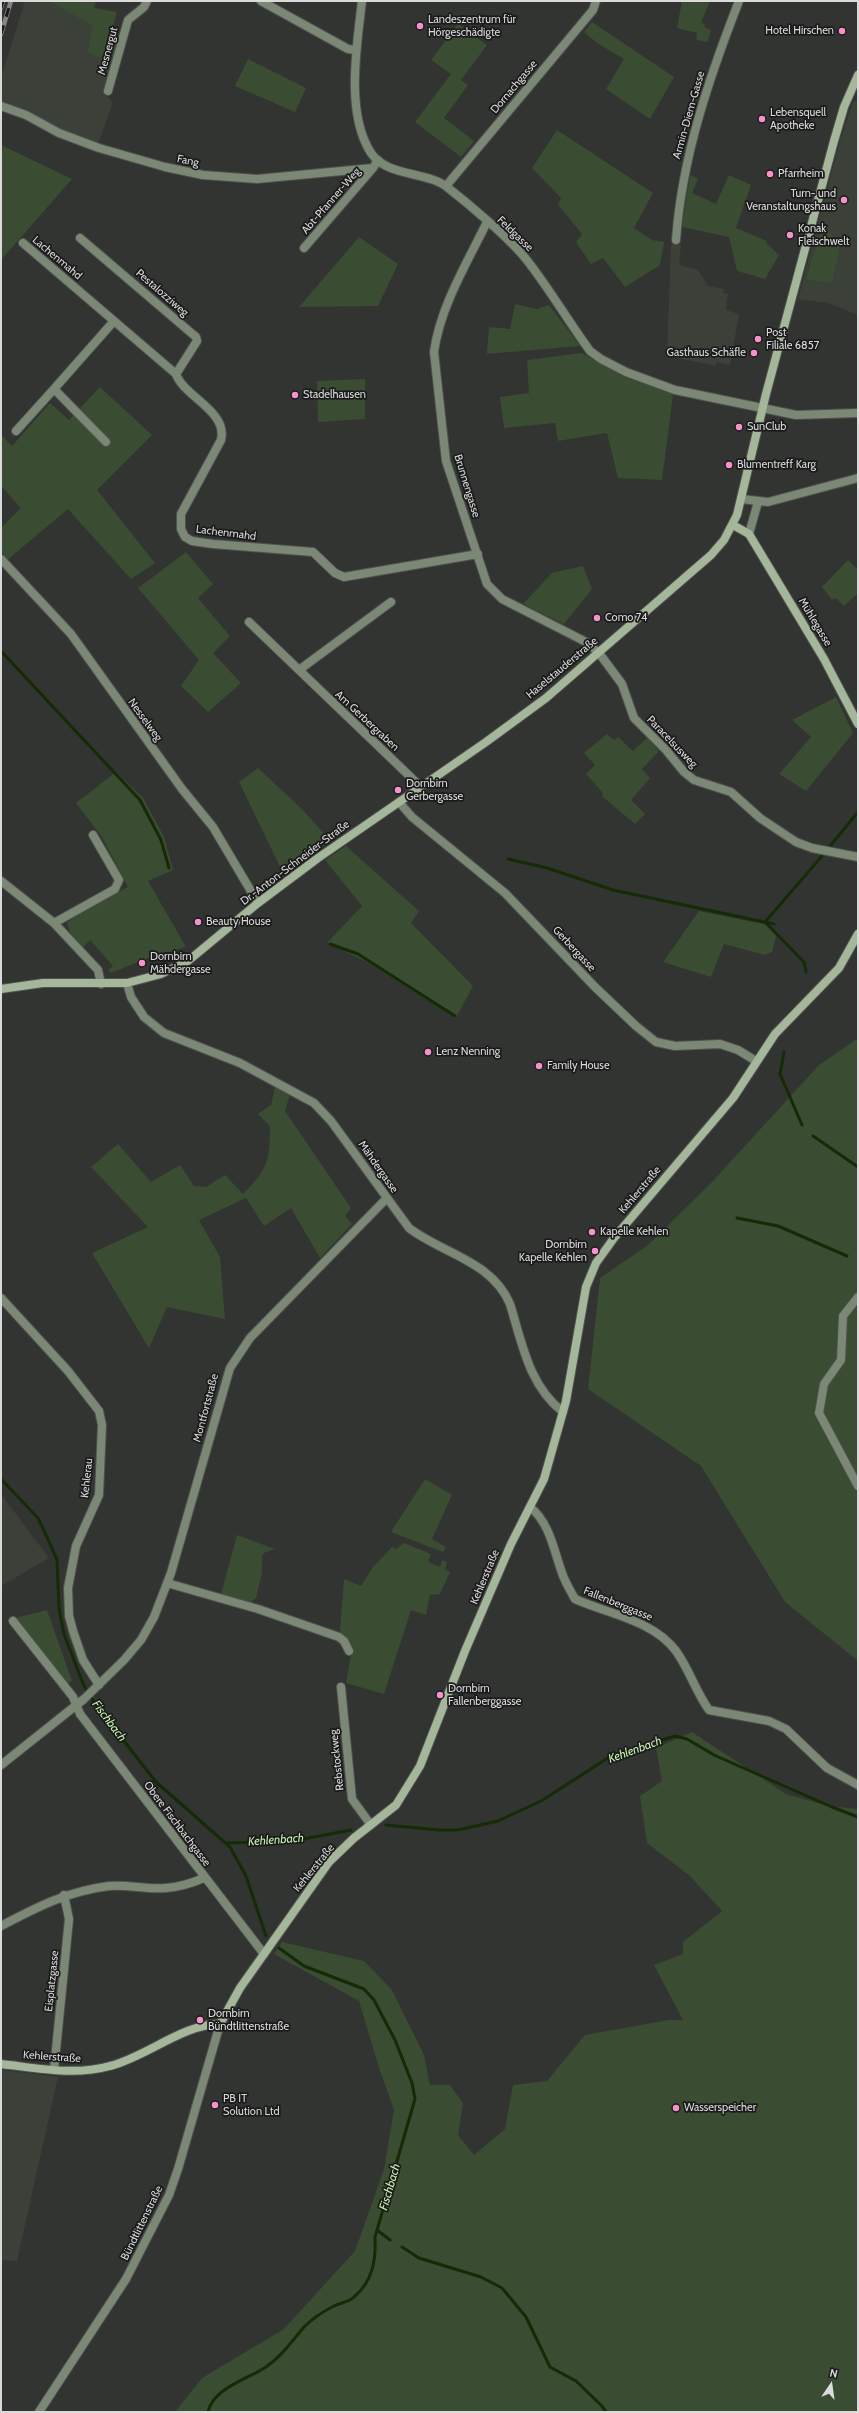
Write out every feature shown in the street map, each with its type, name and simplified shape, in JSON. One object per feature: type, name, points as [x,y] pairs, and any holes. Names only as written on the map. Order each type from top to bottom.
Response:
[{"type":"street","name":"Mesnergut","points":[[108,91],[128,20],[144,7],[147,1]]},
{"type":"street","points":[[261,1],[348,49],[356,50]]},
{"type":"street","points":[[362,1],[356,50],[358,118],[376,164]]},
{"type":"street","name":"Dornachgasse","points":[[446,186],[593,10],[596,1]]},
{"type":"street","name":"Armin-Diem-Gasse","points":[[676,240],[680,200],[692,139],[716,60],[740,1]]},
{"type":"street","name":"Haselstauderstraße","points":[[399,802],[546,698],[712,555],[733,524],[741,499],[762,408],[838,127],[858,76]]},
{"type":"street","name":"Fang","points":[[1,106],[26,115],[59,133],[98,148],[165,167],[199,174],[257,179],[376,164]]},
{"type":"street","name":"Feldgasse","points":[[376,164],[388,166],[446,186],[525,258],[588,348],[601,359],[643,380],[675,390],[796,415],[858,414]]},
{"type":"street","name":"Abt-Pfanner-Weg","points":[[304,248],[376,164]]},
{"type":"street","name":"Brunnengasse","points":[[487,222],[445,312],[436,335],[434,352],[446,461],[487,584],[502,599],[586,642],[599,653]]},
{"type":"street","name":"Pestalozziweg","points":[[80,238],[196,337],[196,344],[176,374]]},
{"type":"street","name":"Lachenmahd","points":[[23,243],[176,374],[180,383],[214,415],[222,434],[181,514],[181,529],[185,537],[192,541],[313,552],[335,573],[344,577],[478,554]]},
{"type":"street","points":[[16,431],[114,321]]},
{"type":"street","points":[[54,389],[106,442]]},
{"type":"street","points":[[741,499],[768,502],[858,478]]},
{"type":"street","points":[[749,534],[758,502]]},
{"type":"street","name":"Mühlegasse","points":[[733,524],[749,534],[824,659],[858,724]]},
{"type":"street","name":"Nesselweg","points":[[1,559],[70,634],[182,789],[213,827],[258,903]]},
{"type":"street","points":[[299,670],[391,602]]},
{"type":"street","name":"Am Gerbergraben","points":[[249,622],[421,787]]},
{"type":"street","name":"Paracelsusweg","points":[[599,653],[622,684],[634,718],[666,750],[684,772],[703,784],[717,786],[731,792],[760,818],[802,845],[858,857]]},
{"type":"street","name":"Dr.-Anton-Schneider-Straße","points":[[1,989],[43,983],[127,983],[161,974],[188,961],[258,903],[399,802]]},
{"type":"street","name":"Gerbergasse","points":[[399,802],[412,817],[505,893],[595,987],[636,1026],[656,1042],[675,1046],[720,1044],[738,1050],[756,1061]]},
{"type":"street","points":[[54,923],[115,889],[119,880],[94,835]]},
{"type":"street","points":[[1,881],[54,923],[98,970],[102,984]]},
{"type":"street","name":"Kehlerstraße","points":[[1,2064],[54,2070],[89,2070],[110,2066],[189,2031],[210,2024],[220,2024],[231,2000],[330,1862],[354,1838],[396,1806],[420,1766],[468,1645],[544,1479],[563,1412],[584,1294],[596,1263],[614,1238],[733,1098],[756,1061],[792,1015],[827,982],[839,968],[858,934]]},
{"type":"street","name":"Mähdergasse","points":[[127,983],[131,996],[144,1017],[164,1033],[240,1063],[314,1103],[331,1121],[386,1199],[409,1228],[418,1235],[469,1261],[496,1281],[506,1295],[510,1304],[530,1368],[544,1393],[563,1412]]},
{"type":"street","name":"Montfortstraße","points":[[77,1705],[97,1687],[141,1640],[154,1617],[167,1583],[200,1476],[227,1373],[233,1361],[250,1338],[386,1199]]},
{"type":"street","points":[[858,1297],[843,1316],[841,1360],[824,1384],[819,1413],[858,1486]]},
{"type":"street","name":"Kehlerau","points":[[1,1298],[68,1371],[99,1411],[102,1426],[99,1495],[76,1546],[69,1574],[68,1588],[69,1616],[73,1631],[83,1660],[97,1687]]},
{"type":"street","name":"Fallenberggasse","points":[[530,1507],[536,1512],[555,1547],[562,1575],[574,1599],[646,1626],[660,1634],[676,1650],[709,1710],[769,1721],[786,1729],[827,1768],[858,1785]]},
{"type":"street","points":[[167,1583],[258,1609],[339,1638],[344,1641],[349,1651]]},
{"type":"street","name":"Obere Fischbachgasse","points":[[13,1621],[73,1697],[80,1714],[204,1878],[264,1954]]},
{"type":"street","name":"Rebstockweg","points":[[340,1687],[352,1799],[371,1825]]},
{"type":"street","points":[[1,1765],[77,1705]]},
{"type":"street","points":[[1,1926],[50,1900],[64,1895],[109,1886],[165,1888],[186,1885],[204,1878]]},
{"type":"street","name":"Eisplatzgasse","points":[[54,2070],[69,1920],[64,1895]]},
{"type":"street","name":"Bündtlittenstraße","points":[[39,2412],[126,2279],[166,2201],[178,2169],[220,2024]]},
{"type":"shaded area","points":[[25,1],[49,1],[94,26],[87,53],[111,62],[103,92],[113,102],[98,144],[1,103],[1,78]]},
{"type":"shaded area","points":[[853,101],[858,102],[858,315],[828,303],[798,299],[840,141]],"holes":[[[819,232],[830,232],[840,246],[806,279]]]},
{"type":"shaded area","points":[[671,244],[681,245],[679,265],[698,270],[708,286],[724,289],[723,293],[728,294],[726,310],[739,314],[730,365],[717,362],[716,366],[667,356]]},
{"type":"shaded area","points":[[1,1494],[49,1558],[1,1586]]},
{"type":"shaded area","points":[[1,2070],[58,2077],[17,2261],[1,2260]]},
{"type":"green space","points":[[49,1],[96,1],[94,8],[117,12],[109,39],[117,42],[111,62],[87,53],[93,26]]},
{"type":"green space","points":[[682,1],[710,1],[701,23],[705,24],[704,27],[711,30],[708,42],[696,40],[697,33],[677,28]]},
{"type":"green space","points":[[592,22],[674,77],[650,119],[606,89],[624,59],[597,43],[584,32]]},
{"type":"green space","points":[[458,24],[487,45],[461,80],[468,85],[444,118],[474,141],[461,157],[415,122],[451,74],[431,60]]},
{"type":"green space","points":[[248,59],[306,88],[295,112],[235,86]]},
{"type":"green space","points":[[557,130],[653,193],[634,228],[652,240],[664,242],[660,265],[625,287],[603,258],[591,264],[576,242],[582,234],[558,205],[561,198],[532,168]]},
{"type":"green space","points":[[1,145],[72,179],[1,260]]},
{"type":"green space","points":[[690,175],[698,179],[692,193],[716,204],[729,175],[751,185],[736,228],[767,241],[766,243],[779,255],[765,279],[737,271],[729,237],[682,227]]},
{"type":"green space","points":[[823,231],[830,232],[840,246],[832,283],[806,279],[818,237]]},
{"type":"green space","points":[[359,237],[398,264],[378,306],[299,307]]},
{"type":"green space","points":[[515,304],[536,309],[549,305],[580,346],[487,354],[489,327],[510,329]]},
{"type":"green space","points":[[582,353],[624,377],[673,394],[662,480],[618,478],[607,433],[558,441],[555,423],[504,428],[500,397],[529,393],[527,360]]},
{"type":"green space","points":[[365,379],[365,419],[318,422],[317,381]]},
{"type":"green space","points":[[100,387],[152,435],[97,490],[155,563],[131,579],[68,509],[8,559],[1,552],[1,528],[21,508],[1,486],[1,434],[12,446],[50,403],[69,420]]},
{"type":"green space","points":[[186,552],[213,584],[198,598],[230,636],[213,653],[241,683],[208,712],[181,686],[199,660],[138,588]]},
{"type":"green space","points":[[848,560],[858,570],[858,593],[844,606],[836,598],[832,600],[822,587]]},
{"type":"green space","points":[[583,566],[592,589],[564,624],[523,604],[552,573]]},
{"type":"green space","points":[[836,697],[853,733],[806,791],[779,774],[811,737],[792,720]]},
{"type":"green space","points":[[607,734],[614,740],[618,737],[633,751],[647,738],[659,751],[642,769],[650,778],[631,800],[645,814],[635,824],[603,797],[602,792],[586,774],[595,765],[584,753]]},
{"type":"green space","points":[[258,768],[303,810],[328,838],[282,871],[239,782]]},
{"type":"green space","points":[[116,772],[143,798],[164,837],[173,870],[148,881],[186,947],[148,958],[111,973],[108,970],[113,966],[90,940],[83,947],[70,932],[67,923],[78,913],[128,887],[102,837],[76,803]]},
{"type":"green space","points":[[346,846],[419,911],[411,923],[473,986],[456,1018],[367,962],[327,943],[362,906],[325,860]]},
{"type":"green space","points":[[699,911],[768,925],[777,932],[772,952],[765,955],[724,944],[711,977],[663,962]]},
{"type":"green space","points":[[858,1038],[858,1661],[785,1602],[701,1466],[588,1389],[600,1278],[648,1245],[712,1182],[819,1065]]},
{"type":"green space","points":[[275,1087],[290,1094],[285,1111],[351,1208],[345,1216],[352,1224],[320,1258],[291,1208],[264,1226],[246,1198],[199,1220],[220,1257],[225,1319],[167,1307],[149,1348],[92,1253],[148,1227],[91,1167],[118,1144],[151,1182],[180,1165],[194,1186],[206,1187],[225,1175],[243,1194],[251,1186],[266,1164],[269,1148],[270,1126],[258,1114],[271,1105]]},
{"type":"green space","points":[[425,1479],[452,1495],[432,1539],[446,1547],[443,1552],[391,1532]]},
{"type":"green space","points":[[237,1535],[275,1549],[264,1553],[262,1556],[262,1573],[256,1598],[250,1603],[221,1594]]},
{"type":"green space","points":[[404,1543],[431,1554],[428,1562],[440,1567],[442,1560],[447,1562],[445,1569],[450,1572],[440,1594],[430,1595],[426,1615],[411,1610],[384,1694],[346,1683],[352,1647],[340,1632],[344,1579],[361,1586],[373,1567],[392,1547],[396,1549]]},
{"type":"green space","points":[[47,1610],[72,1681],[66,1684],[15,1618]]},
{"type":"green space","points":[[692,1732],[786,1794],[828,1806],[858,1809],[858,2412],[175,2412],[202,2378],[284,2329],[355,2251],[384,2169],[394,2110],[380,2071],[359,2001],[274,1954],[282,1942],[364,1961],[392,1990],[424,2055],[430,2085],[450,2085],[463,2103],[458,2135],[474,2155],[505,2129],[513,2085],[547,2081],[585,2035],[669,2020],[683,2020],[654,1965],[683,1954],[683,1942],[722,1911],[690,1876],[647,1843],[640,1796],[662,1781],[656,1748]]},
{"type":"waterway","points":[[1,651],[140,800],[161,840],[169,868]]},
{"type":"waterway","points":[[830,846],[858,812]]},
{"type":"waterway","points":[[806,972],[804,962],[765,922],[822,856]]},
{"type":"waterway","points":[[508,859],[547,868],[613,890],[774,924]]},
{"type":"waterway","points":[[330,944],[358,954],[455,1016]]},
{"type":"waterway","points":[[784,1052],[780,1074],[802,1125]]},
{"type":"waterway","points":[[813,1136],[858,1167]]},
{"type":"waterway","points":[[737,1218],[778,1226],[847,1256]]},
{"type":"waterway","name":"Fischbach","points":[[1,1479],[38,1518],[57,1560],[59,1609],[64,1634],[84,1686],[95,1704],[156,1782],[230,1847],[246,1876],[266,1936]]},
{"type":"waterway","name":"Kehlenbach","points":[[386,1825],[439,1830],[458,1830],[498,1821],[541,1801],[611,1756],[675,1736],[687,1739],[714,1755],[858,1817]]},
{"type":"waterway","name":"Kehlenbach","points":[[226,1843],[293,1841],[351,1830]]},
{"type":"waterway","name":"Fischbach","points":[[208,2412],[211,2404],[224,2390],[272,2363],[304,2327],[318,2315],[336,2305],[352,2299],[365,2284],[372,2270],[375,2254],[375,2237],[415,2099],[412,2083],[395,2040],[374,2000],[364,1989],[304,1966],[279,1948]]},
{"type":"waterway","points":[[377,2230],[390,2240]]},
{"type":"waterway","points":[[402,2247],[419,2258],[481,2277],[502,2288],[526,2317],[550,2367],[576,2381],[602,2406],[606,2412]]},
{"type":"railway","points":[[1,8],[3,1]]},
{"type":"railway","points":[[1,34],[11,1]]},
{"type":"place","name":"Landeszentrum für Hörgeschädigte","points":[[420,26]]},
{"type":"place","name":"Hotel Hirschen","points":[[842,31]]},
{"type":"place","name":"Lebensquell Apotheke","points":[[762,119]]},
{"type":"place","name":"Pfarrheim","points":[[770,174]]},
{"type":"place","name":"Turn- und Veranstaltungshaus","points":[[844,200]]},
{"type":"place","name":"Konak Fleischwelt","points":[[790,235]]},
{"type":"place","name":"Post Filiale 6857","points":[[758,339]]},
{"type":"place","name":"Gasthaus Schäfle","points":[[754,353]]},
{"type":"place","name":"Stadelhausen","points":[[295,395]]},
{"type":"place","name":"SunClub","points":[[739,427]]},
{"type":"place","name":"Blumentreff Karg","points":[[729,465]]},
{"type":"place","name":"Como 74","points":[[597,618]]},
{"type":"place","name":"Dornbirn Gerbergasse","points":[[398,790]]},
{"type":"place","name":"Beauty House","points":[[198,922]]},
{"type":"place","name":"Dornbirn Mähdergasse","points":[[142,963]]},
{"type":"place","name":"Lenz Nenning","points":[[428,1052]]},
{"type":"place","name":"Family House","points":[[539,1066]]},
{"type":"place","name":"Kapelle Kehlen","points":[[592,1232]]},
{"type":"place","name":"Dornbirn Kapelle Kehlen","points":[[595,1251]]},
{"type":"place","name":"Dornbirn Fallenberggasse","points":[[440,1695]]},
{"type":"place","name":"Dornbirn Bündtlittenstraße","points":[[200,2020]]},
{"type":"place","name":"PB IT Solution Ltd","points":[[215,2105]]},
{"type":"place","name":"Wasserspeicher","points":[[676,2108]]}]
